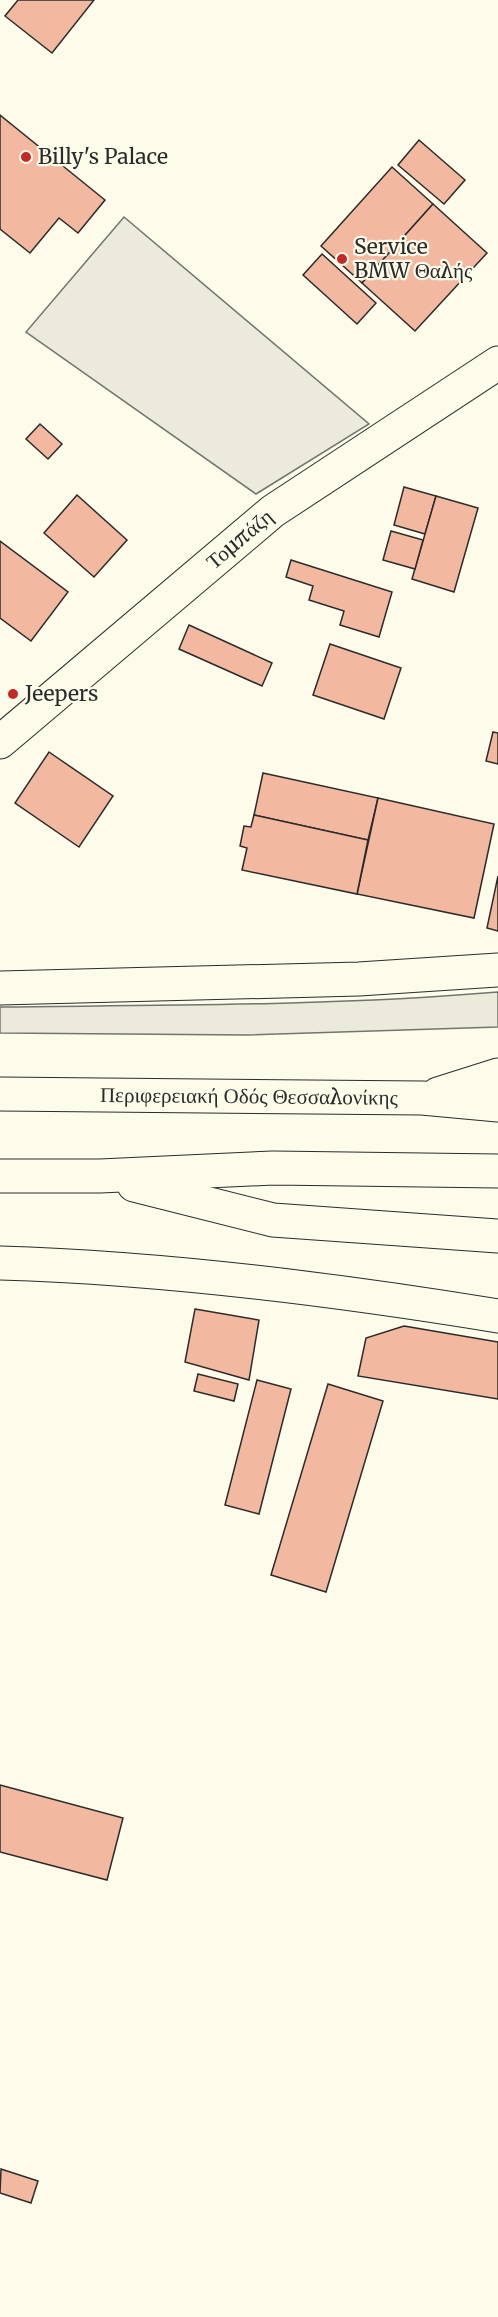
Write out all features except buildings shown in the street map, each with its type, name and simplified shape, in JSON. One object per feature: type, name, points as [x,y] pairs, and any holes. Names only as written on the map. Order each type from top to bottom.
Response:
[{"type":"main road","name":"Τομπάζη","points":[[0,742],[273,511],[498,363]]},
{"type":"main road","points":[[0,988],[359,979],[498,970]]},
{"type":"main road","points":[[422,1098],[498,1075]]},
{"type":"main road","name":"Περιφερειακή Οδός Θεσσαλονίκης","points":[[0,1095],[422,1098],[498,1105]]},
{"type":"main road","points":[[0,1176],[100,1176],[273,1168],[498,1171]]},
{"type":"main road","points":[[100,1176],[273,1220],[498,1236]]},
{"type":"main road","points":[[0,1263],[207,1275],[395,1299],[498,1316]]},
{"type":"shaded area","points":[[124,217],[369,424],[256,494],[26,332]]},
{"type":"shaded area","points":[[498,992],[498,1027],[247,1035],[0,1033],[0,1007],[311,1002]]},
{"type":"place","name":"Billy's Palace","points":[[26,157]]},
{"type":"place","name":"Service BMW Θαλής","points":[[342,259]]},
{"type":"place","name":"Jeepers","points":[[13,694]]}]
